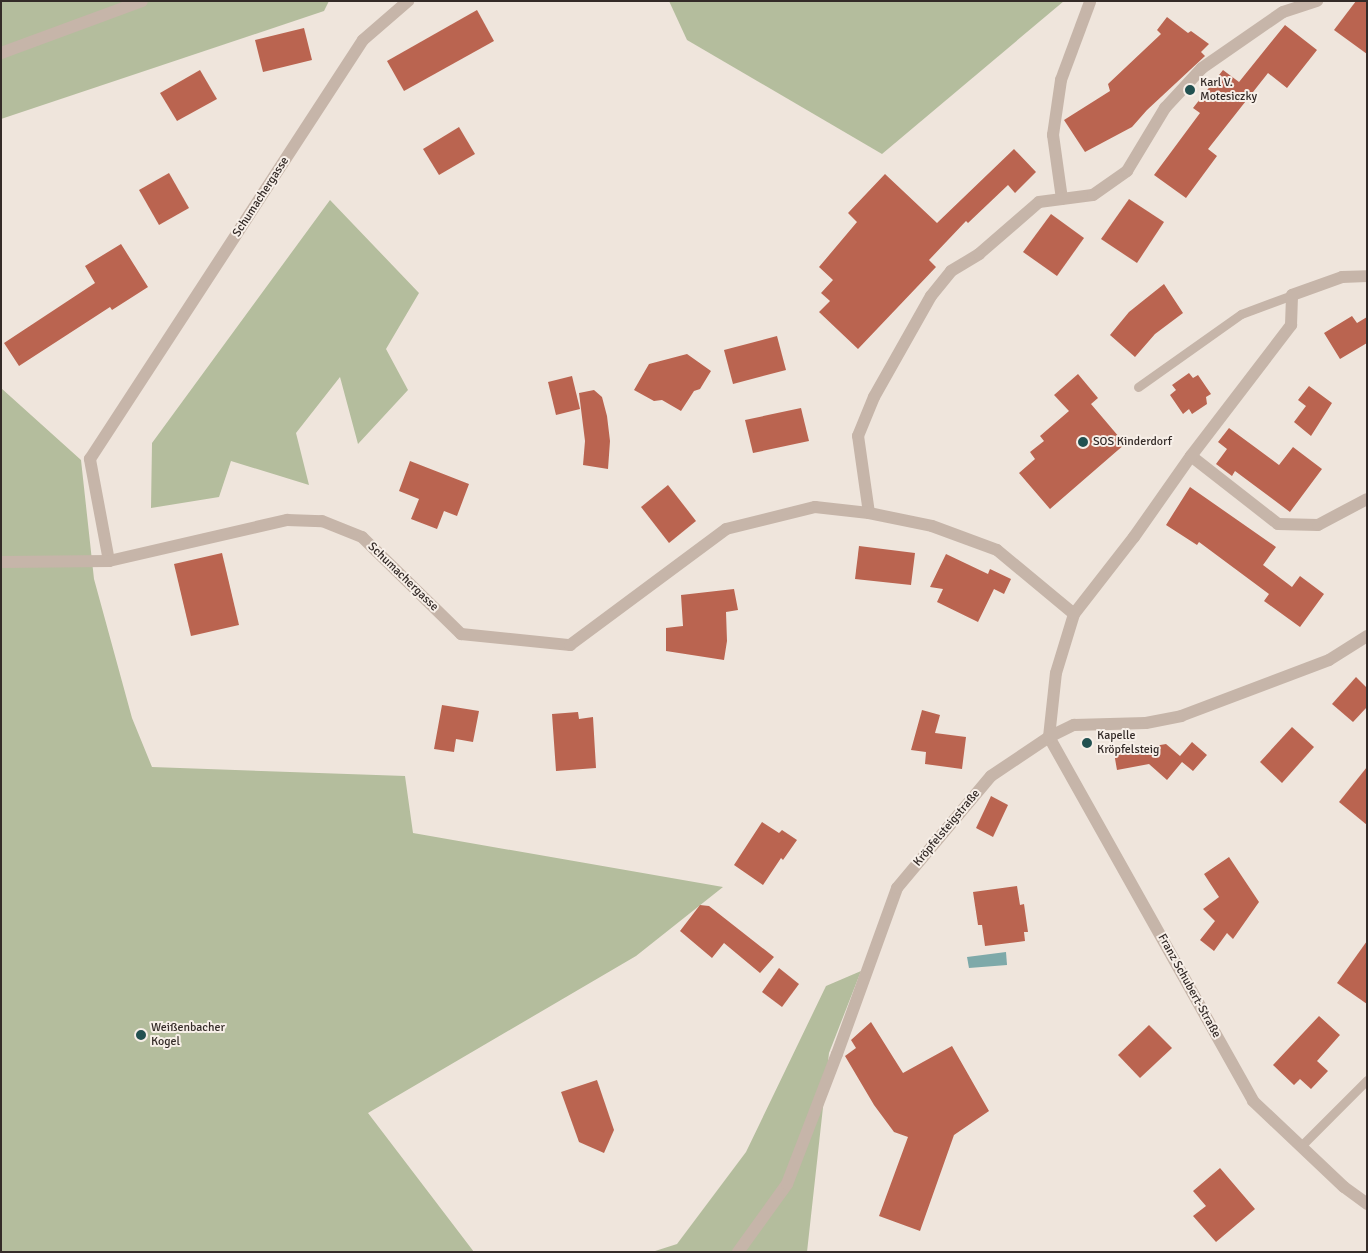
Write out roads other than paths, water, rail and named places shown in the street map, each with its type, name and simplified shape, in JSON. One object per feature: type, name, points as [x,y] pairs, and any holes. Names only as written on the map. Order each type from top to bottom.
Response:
[{"type":"street","points":[[1,53],[142,1]]},
{"type":"street","name":"Schumachergasse","points":[[408,1],[363,40],[90,459],[109,561],[287,520],[322,521],[362,538],[461,634],[570,645],[726,528],[815,508],[869,513],[932,526],[997,550],[1074,614]]},
{"type":"street","points":[[869,513],[858,436],[874,397],[930,296],[951,271],[979,254],[1039,202],[1094,195],[1127,171],[1164,108],[1202,68],[1283,12],[1317,1]]},
{"type":"street","points":[[1062,199],[1053,135],[1061,80],[1090,2]]},
{"type":"street","points":[[1050,737],[1056,673],[1074,614],[1134,537],[1191,456],[1291,325],[1292,295],[1342,277],[1367,276]]},
{"type":"street","points":[[1191,456],[1278,524],[1318,525],[1367,499]]},
{"type":"street","points":[[1,562],[109,561]]},
{"type":"street","name":"Kröpfelsteigstraße","points":[[738,1252],[787,1184],[837,1054],[897,888],[991,776],[1050,737],[1074,725],[1146,723],[1181,716],[1329,660],[1367,636]]},
{"type":"street","name":"Franz Schubert-Straße","points":[[1050,737],[1253,1101],[1302,1145],[1344,1187],[1367,1204]]},
{"type":"lane","points":[[1138,387],[1241,314],[1292,295]]},
{"type":"lane","points":[[1302,1145],[1367,1080]]},
{"type":"water","points":[[1006,952],[1007,965],[969,968],[967,957]]},
{"type":"place","name":"Karl V. Motesiczky","points":[[1190,90]]},
{"type":"place","name":"SOS Kinderdorf","points":[[1083,442]]},
{"type":"place","name":"Kapelle Kröpfelsteig","points":[[1087,743]]},
{"type":"place","name":"Weißenbacher Kogel","points":[[141,1035]]}]
